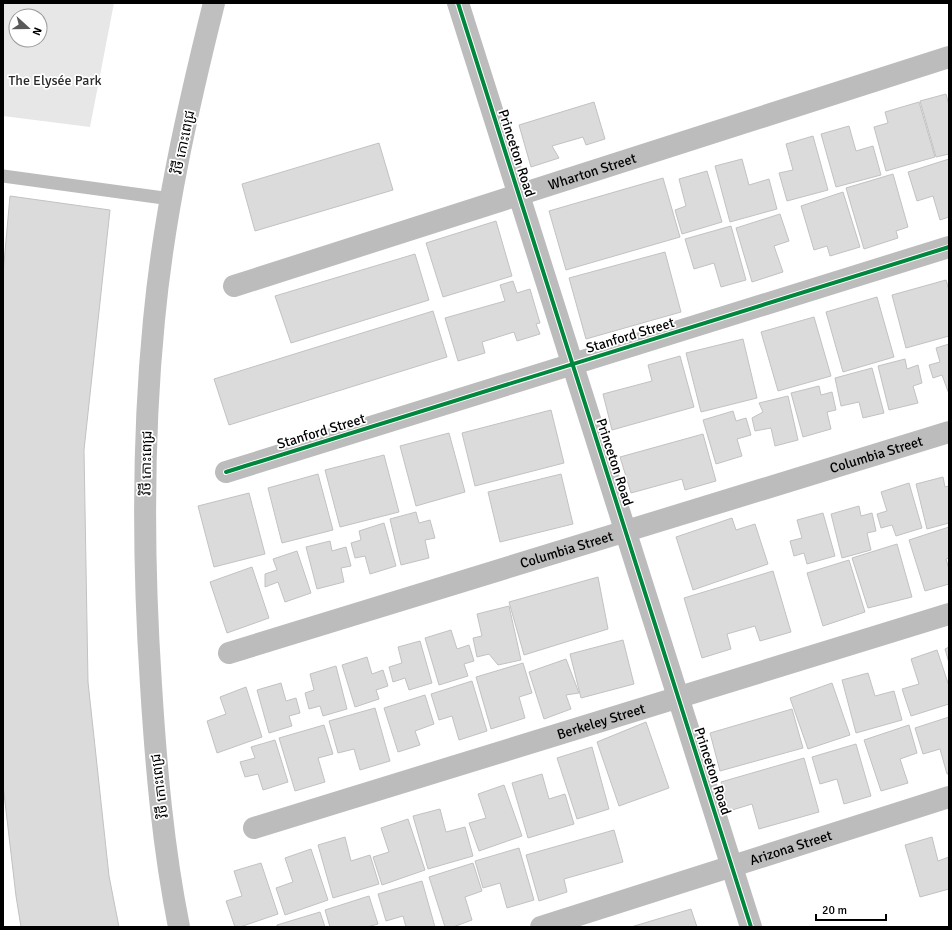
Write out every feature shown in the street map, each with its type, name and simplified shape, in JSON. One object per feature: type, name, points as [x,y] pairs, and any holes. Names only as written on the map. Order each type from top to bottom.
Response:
[{"type":"main road","name":"វិថី កោះពេជ្រ","points":[[179,927],[156,758],[146,613],[144,462],[154,320],[171,198],[214,3]]},
{"type":"street","name":"Princeton Road","points":[[458,3],[751,927]]},
{"type":"street","name":"Wharton Street","points":[[234,286],[949,57]]},
{"type":"street","name":"Stanford Street","points":[[226,472],[949,248]]},
{"type":"street","name":"Columbia Street","points":[[229,653],[949,432]]},
{"type":"street","name":"Berkeley Street","points":[[254,828],[949,614]]},
{"type":"street","name":"Arizona Street","points":[[541,927],[949,797]]},
{"type":"lane","points":[[3,176],[171,198]]},
{"type":"green space","name":"The Elysée Park","points":[[3,3],[114,3],[90,127],[3,116]]},
{"type":"building","points":[[946,94],[949,105],[949,154],[936,157],[920,101]]},
{"type":"building","points":[[594,102],[605,139],[586,145],[583,137],[552,146],[559,158],[531,167],[519,125]]},
{"type":"building","points":[[919,102],[935,157],[886,171],[874,127],[888,123],[885,112]]},
{"type":"building","points":[[849,126],[856,151],[873,146],[881,175],[836,187],[821,134]]},
{"type":"building","points":[[813,136],[828,190],[787,201],[779,173],[793,170],[786,144]]},
{"type":"building","points":[[379,143],[393,190],[255,231],[242,184]]},
{"type":"building","points":[[742,159],[749,185],[769,179],[777,209],[730,222],[715,166]]},
{"type":"building","points":[[949,159],[949,217],[940,220],[933,196],[917,201],[908,172]]},
{"type":"building","points":[[707,171],[722,222],[682,234],[675,210],[686,206],[679,179]]},
{"type":"building","points":[[893,174],[908,227],[896,231],[898,238],[864,249],[846,188]]},
{"type":"building","points":[[663,178],[680,237],[566,270],[549,211]]},
{"type":"building","points":[[843,192],[860,247],[830,256],[827,246],[814,250],[801,206]]},
{"type":"building","points":[[10,196],[110,210],[84,450],[88,682],[109,876],[119,927],[21,927],[16,896],[3,785],[3,274]]},
{"type":"building","points":[[780,214],[789,241],[774,246],[783,272],[752,282],[736,228]]},
{"type":"building","points":[[496,221],[512,276],[443,297],[426,243]]},
{"type":"building","points":[[731,226],[746,280],[721,287],[714,263],[694,269],[685,239]]},
{"type":"building","points":[[665,252],[681,312],[586,339],[569,278]]},
{"type":"building","points":[[415,254],[429,300],[291,343],[275,296]]},
{"type":"building","points":[[946,280],[949,290],[949,336],[906,348],[892,295]]},
{"type":"building","points":[[513,281],[517,293],[530,289],[540,323],[536,324],[540,334],[517,341],[514,332],[482,342],[485,353],[458,361],[445,318],[505,301],[500,285]]},
{"type":"building","points":[[877,297],[894,357],[843,372],[826,312]]},
{"type":"building","points":[[433,311],[447,357],[229,425],[214,379]]},
{"type":"building","points":[[814,317],[831,376],[778,391],[761,332]]},
{"type":"building","points":[[743,339],[757,398],[701,412],[686,353]]},
{"type":"building","points":[[949,344],[949,394],[942,375],[933,378],[929,365],[940,362],[936,348]]},
{"type":"building","points":[[680,356],[694,407],[612,430],[603,394],[652,381],[648,365]]},
{"type":"building","points":[[905,359],[907,369],[918,365],[922,383],[913,386],[918,403],[889,410],[878,366]]},
{"type":"building","points":[[872,368],[884,413],[863,418],[859,402],[841,406],[835,378]]},
{"type":"building","points":[[819,386],[821,395],[832,392],[836,410],[827,412],[831,429],[803,437],[791,393]]},
{"type":"building","points":[[788,396],[798,440],[775,446],[771,428],[755,431],[752,418],[763,412],[759,403]]},
{"type":"building","points":[[551,410],[564,463],[475,486],[462,433]]},
{"type":"building","points":[[733,411],[736,421],[746,418],[751,435],[737,439],[742,456],[716,464],[703,420]]},
{"type":"building","points":[[449,433],[465,492],[416,506],[400,446]]},
{"type":"building","points":[[703,434],[716,481],[685,490],[682,479],[631,493],[620,457]]},
{"type":"building","points":[[384,455],[399,512],[340,527],[325,470]]},
{"type":"building","points":[[318,474],[333,530],[282,543],[268,488]]},
{"type":"building","points":[[561,474],[573,524],[500,542],[488,492]]},
{"type":"building","points":[[943,477],[945,487],[949,486],[949,523],[927,529],[916,484]]},
{"type":"building","points":[[909,483],[922,528],[896,536],[892,525],[881,528],[877,514],[887,511],[881,492]]},
{"type":"building","points":[[249,493],[265,554],[214,567],[198,506]]},
{"type":"building","points":[[859,506],[861,516],[872,513],[876,531],[867,533],[871,550],[842,558],[831,514]]},
{"type":"building","points":[[416,512],[419,523],[430,520],[435,538],[425,540],[429,558],[401,565],[390,519]]},
{"type":"building","points":[[823,513],[835,556],[807,564],[804,553],[794,556],[790,541],[802,538],[797,520]]},
{"type":"building","points":[[732,518],[736,530],[755,524],[768,564],[693,590],[676,537]]},
{"type":"building","points":[[384,523],[396,566],[370,574],[365,556],[355,558],[351,543],[361,540],[359,531]]},
{"type":"building","points":[[949,527],[949,558],[946,559],[949,569],[949,584],[925,591],[909,540]]},
{"type":"building","points":[[330,541],[332,551],[346,547],[351,566],[341,568],[344,582],[317,589],[306,547]]},
{"type":"building","points":[[897,544],[912,597],[868,608],[852,558]]},
{"type":"building","points":[[297,551],[311,593],[285,602],[278,582],[265,587],[265,574],[277,570],[273,559]]},
{"type":"building","points":[[849,560],[865,612],[823,626],[807,573]]},
{"type":"building","points":[[252,567],[269,618],[227,633],[210,582]]},
{"type":"building","points":[[773,571],[791,632],[760,641],[755,626],[727,634],[731,649],[702,658],[684,598]]},
{"type":"building","points":[[598,577],[608,629],[524,655],[509,602]]},
{"type":"building","points":[[509,606],[521,660],[498,665],[489,654],[477,657],[473,638],[482,636],[477,614]]},
{"type":"building","points":[[451,630],[457,649],[469,645],[474,661],[464,664],[468,676],[439,685],[425,638]]},
{"type":"building","points":[[623,640],[634,684],[581,698],[570,654]]},
{"type":"building","points":[[420,641],[432,683],[409,690],[405,678],[393,682],[389,667],[402,663],[398,647]]},
{"type":"building","points":[[949,647],[949,663],[945,649]]},
{"type":"building","points":[[937,650],[949,686],[949,704],[911,716],[902,689],[919,684],[911,659]]},
{"type":"building","points":[[367,657],[372,674],[383,670],[388,686],[376,690],[379,699],[355,707],[342,665]]},
{"type":"building","points":[[566,659],[579,693],[566,695],[571,709],[544,719],[529,672]]},
{"type":"building","points":[[523,663],[532,693],[519,697],[525,718],[491,729],[476,677]]},
{"type":"building","points":[[336,666],[347,709],[323,716],[320,706],[309,709],[305,693],[314,690],[310,674]]},
{"type":"building","points":[[868,673],[875,696],[894,691],[902,720],[856,733],[842,680]]},
{"type":"building","points":[[472,681],[487,731],[459,740],[452,716],[439,720],[431,694]]},
{"type":"building","points":[[281,683],[286,701],[296,698],[300,713],[289,716],[292,726],[269,733],[257,690]]},
{"type":"building","points":[[832,683],[850,735],[808,749],[790,698]]},
{"type":"building","points":[[246,687],[262,737],[217,753],[207,721],[226,714],[220,697]]},
{"type":"building","points":[[425,695],[434,724],[415,731],[420,745],[398,752],[384,708]]},
{"type":"building","points":[[375,708],[390,761],[360,770],[354,749],[338,753],[329,721]]},
{"type":"building","points":[[792,709],[803,748],[720,771],[710,733]]},
{"type":"building","points":[[949,717],[949,774],[947,774],[940,749],[923,754],[915,728]]},
{"type":"building","points":[[646,722],[669,788],[619,806],[597,742]]},
{"type":"building","points":[[324,725],[333,754],[318,758],[325,782],[295,791],[279,738]]},
{"type":"building","points":[[909,725],[917,753],[900,759],[908,783],[881,791],[864,740]]},
{"type":"building","points":[[275,740],[288,782],[263,790],[258,774],[245,777],[240,762],[255,758],[251,747]]},
{"type":"building","points":[[856,744],[871,796],[844,804],[837,779],[820,784],[812,757]]},
{"type":"building","points":[[592,747],[609,809],[577,819],[557,758]]},
{"type":"building","points":[[804,758],[819,812],[759,829],[752,804],[729,811],[721,782]]},
{"type":"building","points":[[542,774],[549,799],[565,794],[574,824],[528,838],[512,783]]},
{"type":"building","points":[[504,785],[522,836],[479,851],[469,823],[486,818],[478,794]]},
{"type":"building","points":[[440,809],[446,832],[465,827],[473,856],[428,869],[413,816]]},
{"type":"building","points":[[408,819],[425,870],[382,885],[373,857],[389,852],[381,828]]},
{"type":"building","points":[[614,830],[623,862],[564,879],[567,892],[539,901],[526,855]]},
{"type":"building","points":[[345,837],[351,861],[370,855],[379,884],[333,898],[318,845]]},
{"type":"building","points":[[932,837],[938,861],[949,857],[949,889],[920,897],[905,845]]},
{"type":"building","points":[[519,848],[534,900],[507,908],[500,883],[483,888],[475,861]]},
{"type":"building","points":[[311,849],[328,900],[285,915],[276,888],[293,882],[285,858]]},
{"type":"building","points":[[261,863],[278,914],[240,927],[235,927],[226,901],[242,896],[234,871]]},
{"type":"building","points":[[473,863],[482,891],[465,897],[472,920],[453,927],[445,927],[429,877]]},
{"type":"building","points":[[422,881],[435,927],[406,927],[403,916],[386,921],[378,894]]},
{"type":"building","points":[[369,896],[378,924],[367,927],[330,927],[325,910]]},
{"type":"building","points":[[691,909],[697,927],[631,927]]},
{"type":"building","points":[[320,912],[325,927],[277,927],[277,925]]},
{"type":"cycle path","points":[[458,3],[751,927]]},
{"type":"cycle path","points":[[226,472],[949,247]]}]
